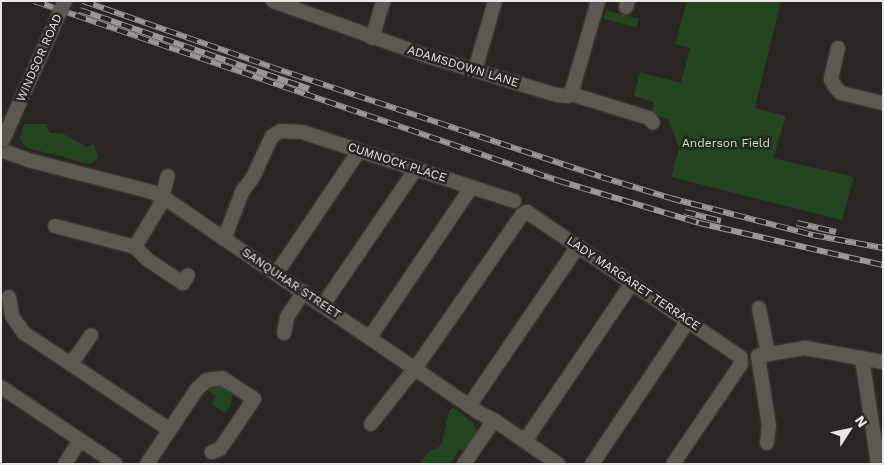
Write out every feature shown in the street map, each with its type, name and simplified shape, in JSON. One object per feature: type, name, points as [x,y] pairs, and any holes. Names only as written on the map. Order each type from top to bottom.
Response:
[{"type":"street","name":"WINDSOR ROAD","points":[[2,144],[65,1]]},
{"type":"street","name":"ADAMSDOWN LANE","points":[[273,1],[304,7],[372,38],[557,96],[568,96],[571,94],[649,118],[653,123]]},
{"type":"street","points":[[372,38],[383,1]]},
{"type":"street","points":[[475,70],[495,1]]},
{"type":"street","points":[[571,94],[598,1]]},
{"type":"street","points":[[838,48],[831,79],[835,87],[841,93],[883,104]]},
{"type":"street","name":"CUMNOCK PLACE","points":[[224,239],[243,190],[250,183],[272,136],[279,132],[302,132],[514,201]]},
{"type":"street","name":"SANQUHAR STREET","points":[[2,144],[32,161],[152,192],[163,197],[469,406],[494,420],[558,464]]},
{"type":"street","points":[[276,274],[359,151]]},
{"type":"street","points":[[324,306],[415,170]]},
{"type":"street","points":[[135,246],[163,197],[168,176]]},
{"type":"street","points":[[370,337],[471,188]]},
{"type":"street","name":"LADY MARGARET TERRACE","points":[[414,368],[522,215],[530,213],[742,360],[676,463]]},
{"type":"street","points":[[55,226],[135,246],[148,260],[182,283],[188,275]]},
{"type":"street","points":[[469,406],[578,246]]},
{"type":"street","points":[[525,441],[632,283]]},
{"type":"street","points":[[284,333],[287,317],[304,292]]},
{"type":"street","points":[[9,297],[12,316],[17,326],[170,430]]},
{"type":"street","points":[[758,308],[769,424],[767,443]]},
{"type":"street","points":[[592,464],[688,321]]},
{"type":"street","points":[[71,364],[91,335]]},
{"type":"street","points":[[763,355],[805,348],[883,362]]},
{"type":"street","points":[[862,358],[878,464]]},
{"type":"street","points":[[371,424],[414,368]]},
{"type":"street","points":[[147,464],[201,384],[215,378],[229,381],[254,400],[220,449],[212,452]]},
{"type":"street","points":[[1,387],[116,464]]},
{"type":"street","points":[[464,464],[494,420]]},
{"type":"street","points":[[65,464],[80,440]]},
{"type":"green space","name":"Anderson Field","points":[[687,1],[781,1],[755,108],[786,116],[773,158],[854,177],[842,220],[671,177],[679,148],[668,119],[651,114],[654,102],[634,96],[640,72],[681,83],[690,48],[675,44]]},
{"type":"green space","points":[[606,10],[639,19],[637,27],[604,19]]},
{"type":"green space","points":[[24,124],[47,124],[47,129],[51,133],[62,133],[87,147],[94,143],[98,158],[90,164],[28,148],[21,142],[20,137]]},
{"type":"green space","points":[[219,385],[228,388],[232,396],[231,404],[225,413],[211,404],[216,396],[206,389]]},
{"type":"green space","points":[[453,407],[474,424],[477,431],[463,452],[460,449],[450,464],[420,464],[429,451],[439,447],[442,442],[449,411]]},
{"type":"railway","points":[[34,1],[559,181],[699,223],[883,265]]},
{"type":"railway","points":[[83,1],[271,67],[601,177],[670,198],[813,235],[883,248]]},
{"type":"railway","points":[[80,10],[310,89]]},
{"type":"railway","points":[[685,212],[721,221]]},
{"type":"railway","points":[[797,223],[836,232]]}]
